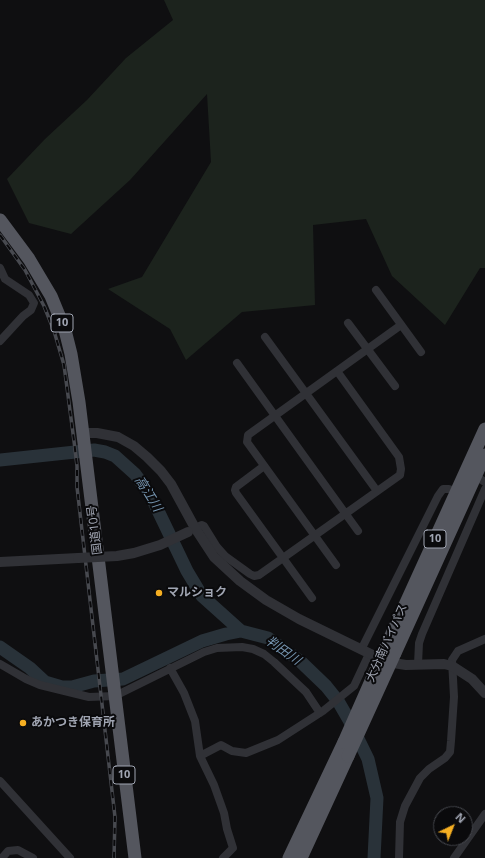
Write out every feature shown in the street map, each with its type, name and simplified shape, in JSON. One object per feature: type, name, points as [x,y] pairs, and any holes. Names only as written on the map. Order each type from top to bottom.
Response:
[{"type":"highway","name":"国道10号","points":[[0,220],[15,238],[37,270],[51,296],[68,342],[74,369],[134,858]]},
{"type":"highway","name":"大分南バイパス","points":[[301,858],[348,756],[456,491],[485,429]]},
{"type":"highway","name":"大分南バイパス","points":[[289,858],[344,742],[480,479],[485,454]]},
{"type":"street","points":[[0,268],[5,279],[29,296],[34,303],[31,310],[23,316],[0,341]]},
{"type":"street","points":[[376,290],[422,352]]},
{"type":"street","points":[[348,323],[394,386]]},
{"type":"street","points":[[336,565],[247,442],[248,435],[401,325]]},
{"type":"street","points":[[265,336],[377,491]]},
{"type":"street","points":[[238,363],[358,531]]},
{"type":"street","points":[[0,562],[117,556],[134,553],[160,545],[202,525],[205,526],[221,552],[234,564],[251,575],[256,576],[261,574],[400,475],[401,469],[399,457],[337,370]]},
{"type":"street","points":[[83,437],[97,432],[118,437],[130,443],[142,453],[161,471],[171,484],[192,530],[214,557],[229,572],[252,590],[290,614],[365,652],[393,663],[406,665],[444,664],[452,666],[472,679],[485,694]]},
{"type":"street","points":[[264,466],[236,487],[235,490],[312,598]]},
{"type":"street","points":[[200,756],[221,746],[241,753],[255,750],[278,740],[321,712],[357,682],[365,652],[438,496],[443,490],[449,489],[456,491]]},
{"type":"street","points":[[418,664],[419,643],[422,634],[485,489]]},
{"type":"street","points":[[399,858],[400,822],[403,810],[420,778],[429,769],[445,758],[450,752],[454,697],[452,660],[458,651],[485,639]]},
{"type":"street","points":[[0,664],[40,685],[89,697],[114,694],[204,652],[217,648],[242,647],[264,654],[274,662],[297,682],[321,712]]},
{"type":"street","points":[[170,668],[180,684],[195,721],[200,756],[220,799],[233,848],[223,858]]},
{"type":"street","points":[[0,781],[70,858]]},
{"type":"street","points":[[454,858],[485,814]]},
{"type":"street","points":[[2,858],[8,851],[18,850],[33,858]]},
{"type":"shaded area","points":[[164,0],[485,0],[485,268],[480,268],[445,325],[392,276],[366,219],[313,225],[315,305],[242,312],[186,360],[170,329],[108,289],[142,277],[211,162],[207,94],[130,180],[71,234],[29,223],[7,179],[45,139],[87,100],[126,58],[173,20]]},
{"type":"waterway","name":"高江川","points":[[0,460],[94,450],[115,456],[135,474],[151,496],[187,571],[202,596],[241,631]]},
{"type":"waterway","name":"判田川","points":[[0,647],[30,668],[45,682],[62,687],[72,687],[94,681],[123,679],[202,641],[226,634],[241,631],[268,638],[300,661],[326,686],[338,701],[349,720],[368,759],[377,798],[374,858]]},
{"type":"railway","points":[[0,235],[25,270],[44,306],[54,331],[64,365],[77,466],[77,487],[115,817],[114,858]]},
{"type":"place","name":"マルショク","points":[[159,593]]},
{"type":"place","name":"あかつき保育所","points":[[23,723]]}]
